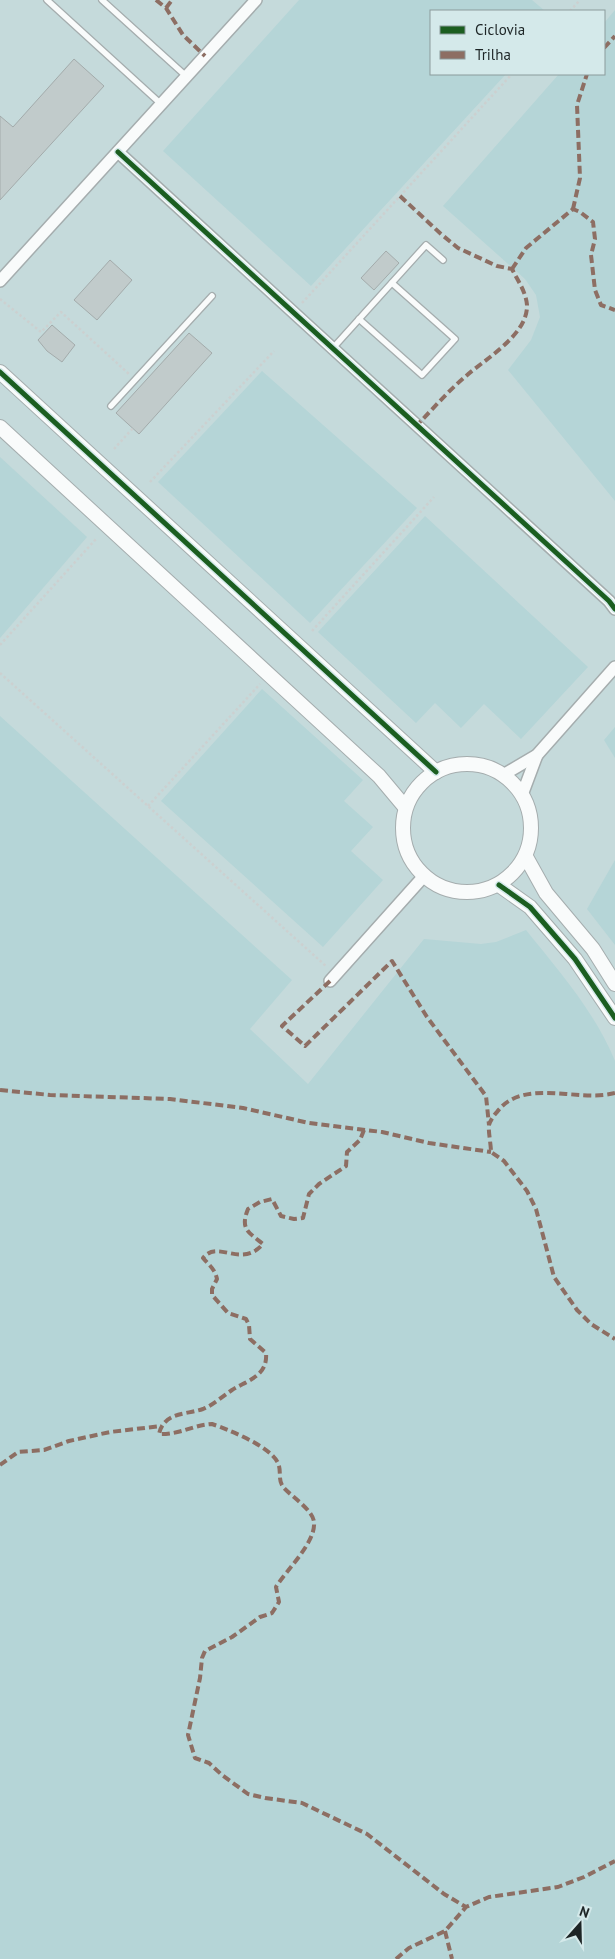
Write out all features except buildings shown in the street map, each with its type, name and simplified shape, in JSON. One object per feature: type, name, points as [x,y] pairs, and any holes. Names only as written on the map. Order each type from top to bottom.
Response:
[{"type":"street","points":[[1,279],[256,0]]},
{"type":"street","points":[[118,152],[609,601],[615,609]]},
{"type":"street","points":[[0,372],[436,772]]},
{"type":"street","points":[[0,428],[379,776],[405,808]]},
{"type":"street","points":[[502,775],[537,755],[615,667]]},
{"type":"street","points":[[522,794],[537,755]]},
{"type":"street","points":[[470,764],[487,767],[502,775],[514,783],[522,794],[530,814],[532,836],[526,857],[515,873],[499,885],[478,892],[456,892],[435,885],[418,871],[406,851],[402,830],[405,808],[412,793],[423,781],[436,772],[452,766],[470,764]]},
{"type":"street","points":[[526,857],[546,893],[592,950],[615,984]]},
{"type":"street","points":[[332,978],[424,876]]},
{"type":"street","points":[[499,885],[530,906],[575,959],[615,1018]]},
{"type":"lane","points":[[47,0],[161,104]]},
{"type":"lane","points":[[102,0],[186,76]]},
{"type":"lane","points":[[333,348],[426,245],[443,260]]},
{"type":"lane","points":[[359,319],[422,375],[455,339],[392,283]]},
{"type":"lane","points":[[111,406],[212,296]]},
{"type":"path","points":[[571,10],[580,0]]},
{"type":"path","points":[[293,312],[511,75]]},
{"type":"path","points":[[0,299],[41,332],[61,312],[136,379]]},
{"type":"path","points":[[150,482],[274,351]]},
{"type":"path","points":[[114,449],[132,428]]},
{"type":"path","points":[[312,631],[434,497]]},
{"type":"path","points":[[0,645],[96,539]]},
{"type":"path","points":[[0,673],[148,806],[332,978]]},
{"type":"path","points":[[148,806],[269,674]]},
{"type":"shaded area","points":[[0,0],[615,0],[615,1534],[0,1132]]},
{"type":"shaded area","points":[[299,0],[532,0],[544,10],[430,10],[430,75],[505,75],[311,286],[163,151]]},
{"type":"shaded area","points":[[615,10],[615,501],[508,370],[531,340],[540,317],[536,295],[525,279],[443,206],[558,75],[605,75],[605,22]]},
{"type":"shaded area","points":[[262,371],[417,508],[310,623],[158,482]]},
{"type":"shaded area","points":[[0,457],[87,537],[0,638]]},
{"type":"shaded area","points":[[425,516],[588,667],[521,739],[484,704],[461,728],[435,703],[416,723],[318,632]]},
{"type":"shaded area","points":[[262,689],[363,780],[344,801],[373,827],[351,851],[383,880],[323,947],[161,801]]},
{"type":"shaded area","points":[[0,716],[292,980],[250,1029],[308,1084],[424,939],[481,944],[496,942],[526,930],[575,992],[607,1043],[615,1061],[615,1959],[0,1959]]},
{"type":"shaded area","points":[[615,727],[615,758],[604,740]]},
{"type":"shaded area","points":[[615,860],[615,945],[587,909]]},
{"type":"marked path","points":[[156,0],[166,8],[183,35],[205,56]]},
{"type":"marked path","points":[[166,8],[172,0]]},
{"type":"marked path","points":[[605,47],[615,36]]},
{"type":"marked path","points":[[573,209],[580,178],[577,105],[587,75]]},
{"type":"marked path","points":[[400,196],[458,248],[497,266],[512,269],[523,291],[527,305],[521,326],[513,336],[459,382],[417,425]]},
{"type":"marked path","points":[[512,269],[526,248],[573,209],[593,222],[595,239],[591,255],[595,290],[601,305],[615,310]]},
{"type":"marked path","points":[[330,981],[282,1026],[305,1046],[392,961],[427,1017],[486,1096],[489,1125]]},
{"type":"marked path","points":[[0,1090],[50,1095],[170,1099],[243,1108],[309,1123],[382,1132],[429,1143],[491,1152]]},
{"type":"marked path","points":[[615,1093],[601,1095],[536,1093],[521,1096],[508,1102],[497,1112],[491,1120],[489,1127],[491,1152],[504,1161],[527,1191],[536,1209],[554,1277],[577,1310],[591,1324],[615,1339]]},
{"type":"marked path","points":[[364,1130],[360,1140],[347,1152],[346,1166],[319,1184],[309,1194],[303,1218],[294,1219],[281,1216],[272,1199],[260,1202],[248,1209],[245,1226],[263,1244],[255,1251],[246,1254],[216,1251],[209,1253],[203,1258],[213,1270],[217,1279],[212,1289],[212,1295],[228,1313],[246,1319],[249,1325],[250,1339],[266,1353],[266,1361],[264,1367],[256,1376],[214,1403],[203,1409],[170,1418],[165,1422],[159,1434],[173,1433],[212,1424],[238,1434],[258,1445],[274,1457],[279,1466],[282,1485],[306,1508],[313,1517],[314,1522],[310,1539],[300,1556],[276,1587],[279,1602],[272,1613],[260,1617],[232,1637],[205,1651],[202,1658],[200,1678],[188,1735],[195,1758],[209,1763],[248,1794],[302,1803],[367,1834],[444,1894],[466,1907]]},
{"type":"marked path","points":[[0,1465],[18,1452],[44,1450],[69,1441],[110,1432],[161,1426]]},
{"type":"marked path","points":[[396,1959],[409,1948],[445,1931],[466,1907],[489,1897],[558,1887],[584,1877],[615,1861]]},
{"type":"marked path","points":[[445,1931],[452,1959]]},
{"type":"cycle path","points":[[118,152],[609,601],[615,609]]},
{"type":"cycle path","points":[[0,372],[436,772]]},
{"type":"cycle path","points":[[499,885],[530,907],[575,959],[615,1018]]}]
